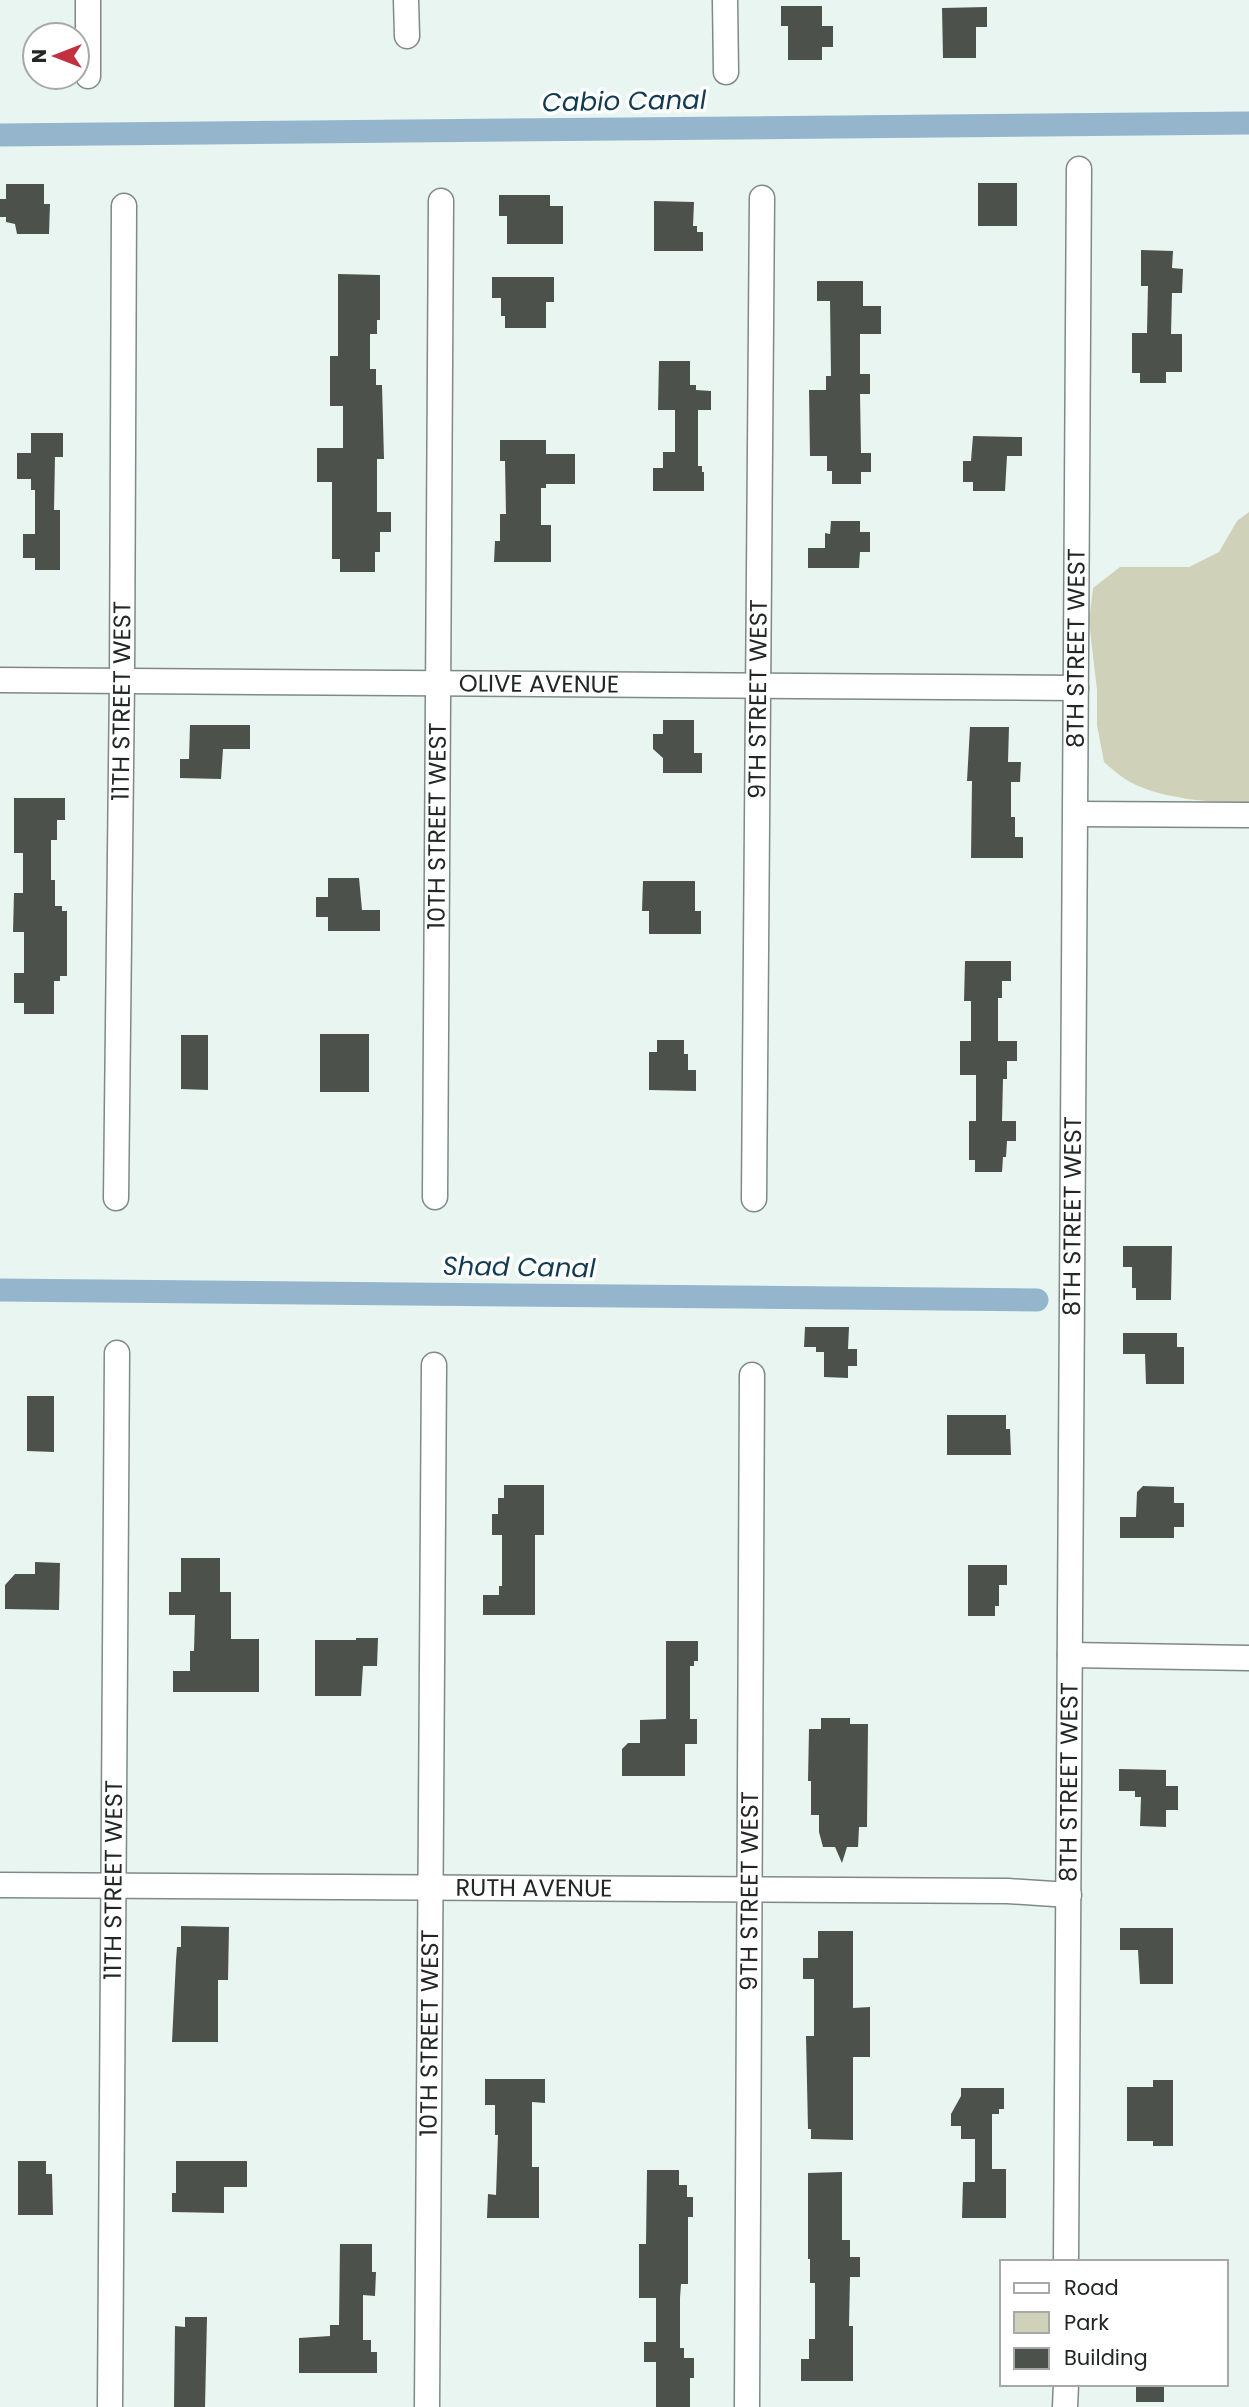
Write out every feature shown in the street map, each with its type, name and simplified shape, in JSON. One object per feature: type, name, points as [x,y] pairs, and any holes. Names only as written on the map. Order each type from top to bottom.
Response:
[{"type":"street","points":[[88,0],[88,21]]},
{"type":"street","points":[[406,0],[407,36]]},
{"type":"street","points":[[725,0],[726,72]]},
{"type":"street","name":"8TH STREET WEST","points":[[1066,2260],[1080,169]]},
{"type":"street","name":"9TH STREET WEST","points":[[754,1199],[762,198]]},
{"type":"street","name":"10TH STREET WEST","points":[[435,1197],[441,201]]},
{"type":"street","name":"11TH STREET WEST","points":[[116,1198],[124,206]]},
{"type":"street","name":"OLIVE AVENUE","points":[[0,680],[1076,688]]},
{"type":"street","points":[[1076,814],[1249,815]]},
{"type":"street","name":"11TH STREET WEST","points":[[110,2407],[117,1353]]},
{"type":"street","name":"10TH STREET WEST","points":[[428,2407],[435,1365]]},
{"type":"street","name":"9TH STREET WEST","points":[[747,2407],[752,1376]]},
{"type":"street","points":[[1070,1655],[1249,1658]]},
{"type":"street","name":"RUTH AVENUE","points":[[0,1885],[1008,1891],[1069,1895]]},
{"type":"street","points":[[1065,2407],[1066,2386]]},
{"type":"green space","points":[[1249,512],[1249,803],[1188,799],[1143,788],[1123,778],[1104,762],[1097,725],[1097,690],[1089,622],[1093,588],[1120,567],[1189,567],[1219,552],[1237,521]]},
{"type":"building","points":[[781,6],[822,6],[822,26],[833,26],[833,47],[822,47],[822,60],[788,60],[788,26],[781,26]]},
{"type":"building","points":[[987,7],[987,27],[976,27],[976,58],[943,58],[942,8]]},
{"type":"building","points":[[978,183],[1017,183],[1017,226],[978,226]]},
{"type":"building","points":[[6,184],[44,184],[44,204],[50,204],[49,234],[17,234],[15,224],[6,222],[6,217],[0,217],[0,199],[6,199]]},
{"type":"building","points":[[499,195],[550,195],[550,206],[563,206],[563,244],[507,244],[507,216],[499,216]]},
{"type":"building","points":[[654,201],[694,202],[693,226],[697,226],[697,232],[703,232],[703,251],[654,251]]},
{"type":"building","points":[[1141,250],[1173,251],[1172,268],[1183,269],[1182,293],[1172,293],[1171,334],[1182,334],[1182,372],[1166,372],[1166,383],[1140,383],[1140,373],[1132,373],[1132,333],[1147,333],[1148,286],[1141,286]]},
{"type":"building","points":[[338,274],[380,275],[380,320],[377,320],[377,334],[370,334],[370,369],[376,369],[376,385],[382,385],[384,459],[377,459],[377,512],[391,512],[391,532],[380,532],[380,552],[375,552],[375,572],[340,572],[340,559],[332,559],[332,482],[317,482],[317,448],[343,448],[343,406],[330,406],[330,356],[338,356]]},
{"type":"building","points":[[492,277],[554,277],[554,302],[546,302],[546,328],[505,328],[505,316],[501,316],[501,298],[492,298]]},
{"type":"building","points":[[817,281],[863,281],[863,306],[881,306],[881,334],[860,334],[860,374],[870,374],[870,394],[860,394],[861,453],[871,453],[871,472],[861,472],[861,484],[832,484],[832,471],[827,471],[827,456],[810,456],[809,390],[826,390],[826,376],[831,376],[830,301],[817,301]]},
{"type":"building","points":[[659,361],[690,361],[690,385],[696,385],[696,390],[711,391],[711,410],[698,410],[698,466],[702,466],[704,472],[704,491],[653,491],[653,468],[663,468],[663,452],[675,452],[675,410],[658,410]]},
{"type":"building","points":[[31,433],[63,433],[63,457],[55,457],[54,510],[60,510],[60,570],[35,570],[35,558],[23,558],[23,534],[35,534],[35,490],[31,490],[31,479],[17,479],[17,453],[31,453]]},
{"type":"building","points":[[973,436],[1022,437],[1022,456],[1007,456],[1005,491],[973,491],[973,482],[963,482],[963,461],[971,461]]},
{"type":"building","points":[[500,440],[546,440],[546,454],[575,454],[575,484],[546,484],[546,488],[541,488],[541,525],[551,525],[551,562],[494,562],[495,541],[500,541],[500,514],[506,514],[505,461],[500,461]]},
{"type":"building","points":[[831,521],[860,521],[860,532],[870,532],[870,552],[860,552],[859,568],[808,568],[808,548],[825,548],[825,533],[830,534]]},
{"type":"building","points":[[663,720],[694,720],[694,753],[702,753],[702,773],[663,773],[663,758],[653,749],[653,734],[663,734]]},
{"type":"building","points":[[190,725],[250,725],[250,749],[223,749],[221,779],[180,778],[180,759],[189,759]]},
{"type":"building","points":[[970,727],[1009,727],[1008,762],[1021,762],[1020,782],[1011,782],[1011,817],[1015,817],[1015,837],[1023,837],[1023,858],[971,858],[972,781],[967,781]]},
{"type":"building","points":[[14,798],[65,798],[65,820],[57,820],[57,840],[51,840],[51,880],[55,880],[55,906],[62,906],[62,911],[67,911],[67,976],[60,976],[60,981],[54,981],[54,1014],[24,1014],[24,1003],[14,1003],[14,973],[24,973],[24,932],[13,932],[14,893],[23,893],[23,853],[14,853]]},
{"type":"building","points":[[328,878],[359,878],[362,910],[380,910],[380,931],[328,931],[328,917],[316,917],[316,897],[328,897]]},
{"type":"building","points":[[643,881],[695,881],[695,911],[701,911],[701,934],[649,934],[649,911],[642,911]]},
{"type":"building","points":[[965,961],[1011,961],[1011,981],[1002,981],[1002,998],[998,998],[998,1041],[1017,1041],[1017,1061],[1007,1061],[1007,1079],[1003,1079],[1002,1121],[1016,1121],[1016,1141],[1007,1141],[1002,1172],[975,1172],[975,1160],[969,1160],[969,1121],[976,1121],[976,1075],[960,1075],[960,1041],[971,1041],[971,1001],[964,1001]]},
{"type":"building","points":[[320,1034],[369,1034],[369,1092],[320,1092]]},
{"type":"building","points":[[181,1035],[208,1035],[208,1090],[181,1089]]},
{"type":"building","points":[[657,1040],[684,1040],[684,1054],[688,1054],[688,1070],[696,1070],[696,1091],[649,1090],[649,1052],[657,1052]]},
{"type":"building","points":[[1123,1246],[1172,1246],[1171,1300],[1136,1300],[1136,1288],[1132,1288],[1132,1267],[1123,1267]]},
{"type":"building","points":[[805,1327],[849,1327],[848,1349],[857,1349],[857,1366],[848,1366],[848,1378],[824,1377],[824,1352],[816,1352],[816,1347],[804,1347]]},
{"type":"building","points":[[1123,1333],[1177,1333],[1177,1347],[1184,1347],[1184,1384],[1146,1384],[1145,1354],[1123,1354]]},
{"type":"building","points":[[27,1396],[54,1396],[54,1452],[27,1451]]},
{"type":"building","points":[[947,1415],[1006,1415],[1006,1429],[1010,1429],[1011,1455],[947,1455]]},
{"type":"building","points":[[504,1485],[544,1485],[544,1535],[535,1535],[535,1615],[483,1615],[483,1595],[499,1595],[499,1586],[502,1586],[502,1535],[492,1535],[492,1514],[498,1514],[498,1498],[504,1498]]},
{"type":"building","points":[[1143,1486],[1174,1487],[1174,1503],[1184,1503],[1184,1527],[1174,1527],[1174,1538],[1120,1538],[1120,1517],[1136,1517],[1137,1492]]},
{"type":"building","points":[[181,1558],[220,1558],[220,1592],[231,1592],[231,1639],[259,1639],[259,1692],[173,1692],[173,1671],[190,1671],[190,1651],[194,1651],[195,1615],[169,1615],[169,1592],[181,1592]]},
{"type":"building","points":[[35,1562],[60,1563],[59,1610],[5,1609],[5,1585],[15,1574],[35,1574]]},
{"type":"building","points":[[968,1565],[1007,1565],[1007,1585],[999,1585],[999,1606],[995,1606],[995,1616],[968,1616]]},
{"type":"building","points":[[378,1638],[377,1666],[363,1666],[361,1696],[315,1696],[315,1640]]},
{"type":"building","points":[[666,1641],[698,1641],[698,1661],[694,1661],[694,1666],[690,1666],[690,1719],[697,1719],[697,1744],[685,1744],[685,1776],[622,1776],[622,1749],[628,1743],[640,1743],[640,1720],[666,1719]]},
{"type":"building","points":[[821,1718],[850,1718],[850,1724],[868,1724],[867,1827],[859,1827],[858,1847],[847,1847],[842,1863],[835,1847],[823,1847],[819,1832],[819,1815],[811,1815],[811,1781],[808,1781],[809,1729],[821,1729]]},
{"type":"building","points":[[1119,1769],[1166,1770],[1166,1786],[1178,1786],[1178,1810],[1166,1810],[1166,1827],[1140,1826],[1141,1797],[1135,1797],[1135,1791],[1119,1791]]},
{"type":"building","points":[[181,1926],[229,1927],[228,1980],[218,1980],[218,2042],[172,2042],[177,1947],[181,1947]]},
{"type":"building","points":[[1120,1928],[1173,1928],[1173,1984],[1140,1984],[1138,1950],[1120,1950]]},
{"type":"building","points":[[818,1931],[853,1931],[853,2008],[870,2007],[870,2057],[853,2057],[853,2140],[811,2139],[811,2129],[808,2129],[806,2036],[814,2036],[814,1979],[803,1979],[803,1958],[818,1958]]},
{"type":"building","points":[[485,2079],[545,2079],[545,2103],[532,2102],[532,2167],[539,2167],[539,2218],[487,2218],[488,2194],[496,2195],[498,2135],[495,2135],[495,2105],[485,2105]]},
{"type":"building","points":[[1153,2080],[1173,2080],[1173,2146],[1153,2146],[1153,2141],[1127,2141],[1127,2087],[1153,2087]]},
{"type":"building","points":[[961,2088],[1004,2088],[1004,2109],[999,2109],[999,2114],[992,2114],[992,2169],[1006,2169],[1006,2218],[962,2218],[963,2182],[975,2182],[975,2139],[961,2139],[961,2126],[951,2126],[951,2114],[961,2096]]},
{"type":"building","points":[[18,2161],[46,2161],[46,2174],[52,2174],[53,2215],[18,2215]]},
{"type":"building","points":[[176,2161],[247,2161],[247,2187],[224,2187],[224,2213],[172,2212],[172,2193],[176,2193]]},
{"type":"building","points":[[647,2170],[679,2170],[679,2185],[687,2185],[687,2197],[693,2197],[693,2217],[688,2217],[688,2284],[681,2284],[680,2298],[680,2348],[684,2348],[684,2358],[694,2358],[694,2378],[690,2378],[690,2407],[656,2407],[656,2362],[644,2362],[644,2342],[656,2342],[656,2298],[639,2298],[639,2244],[646,2244]]},
{"type":"building","points":[[842,2172],[842,2240],[850,2240],[850,2257],[860,2257],[860,2277],[850,2277],[849,2326],[853,2326],[853,2381],[801,2381],[801,2359],[809,2359],[809,2339],[815,2339],[815,2283],[810,2283],[808,2259],[808,2173]]},
{"type":"building","points":[[340,2244],[372,2244],[372,2272],[376,2272],[375,2296],[363,2295],[363,2340],[371,2340],[371,2352],[377,2352],[377,2373],[299,2373],[299,2338],[330,2336],[330,2325],[339,2325]]},
{"type":"building","points":[[185,2317],[207,2317],[205,2407],[174,2407],[175,2326],[185,2327]]},
{"type":"building","points":[[1136,2386],[1164,2386],[1164,2402],[1136,2402]]},
{"type":"waterway","name":"Cabio Canal","points":[[0,135],[1249,123]]},
{"type":"waterway","name":"Shad Canal","points":[[0,1290],[1037,1300]]}]
